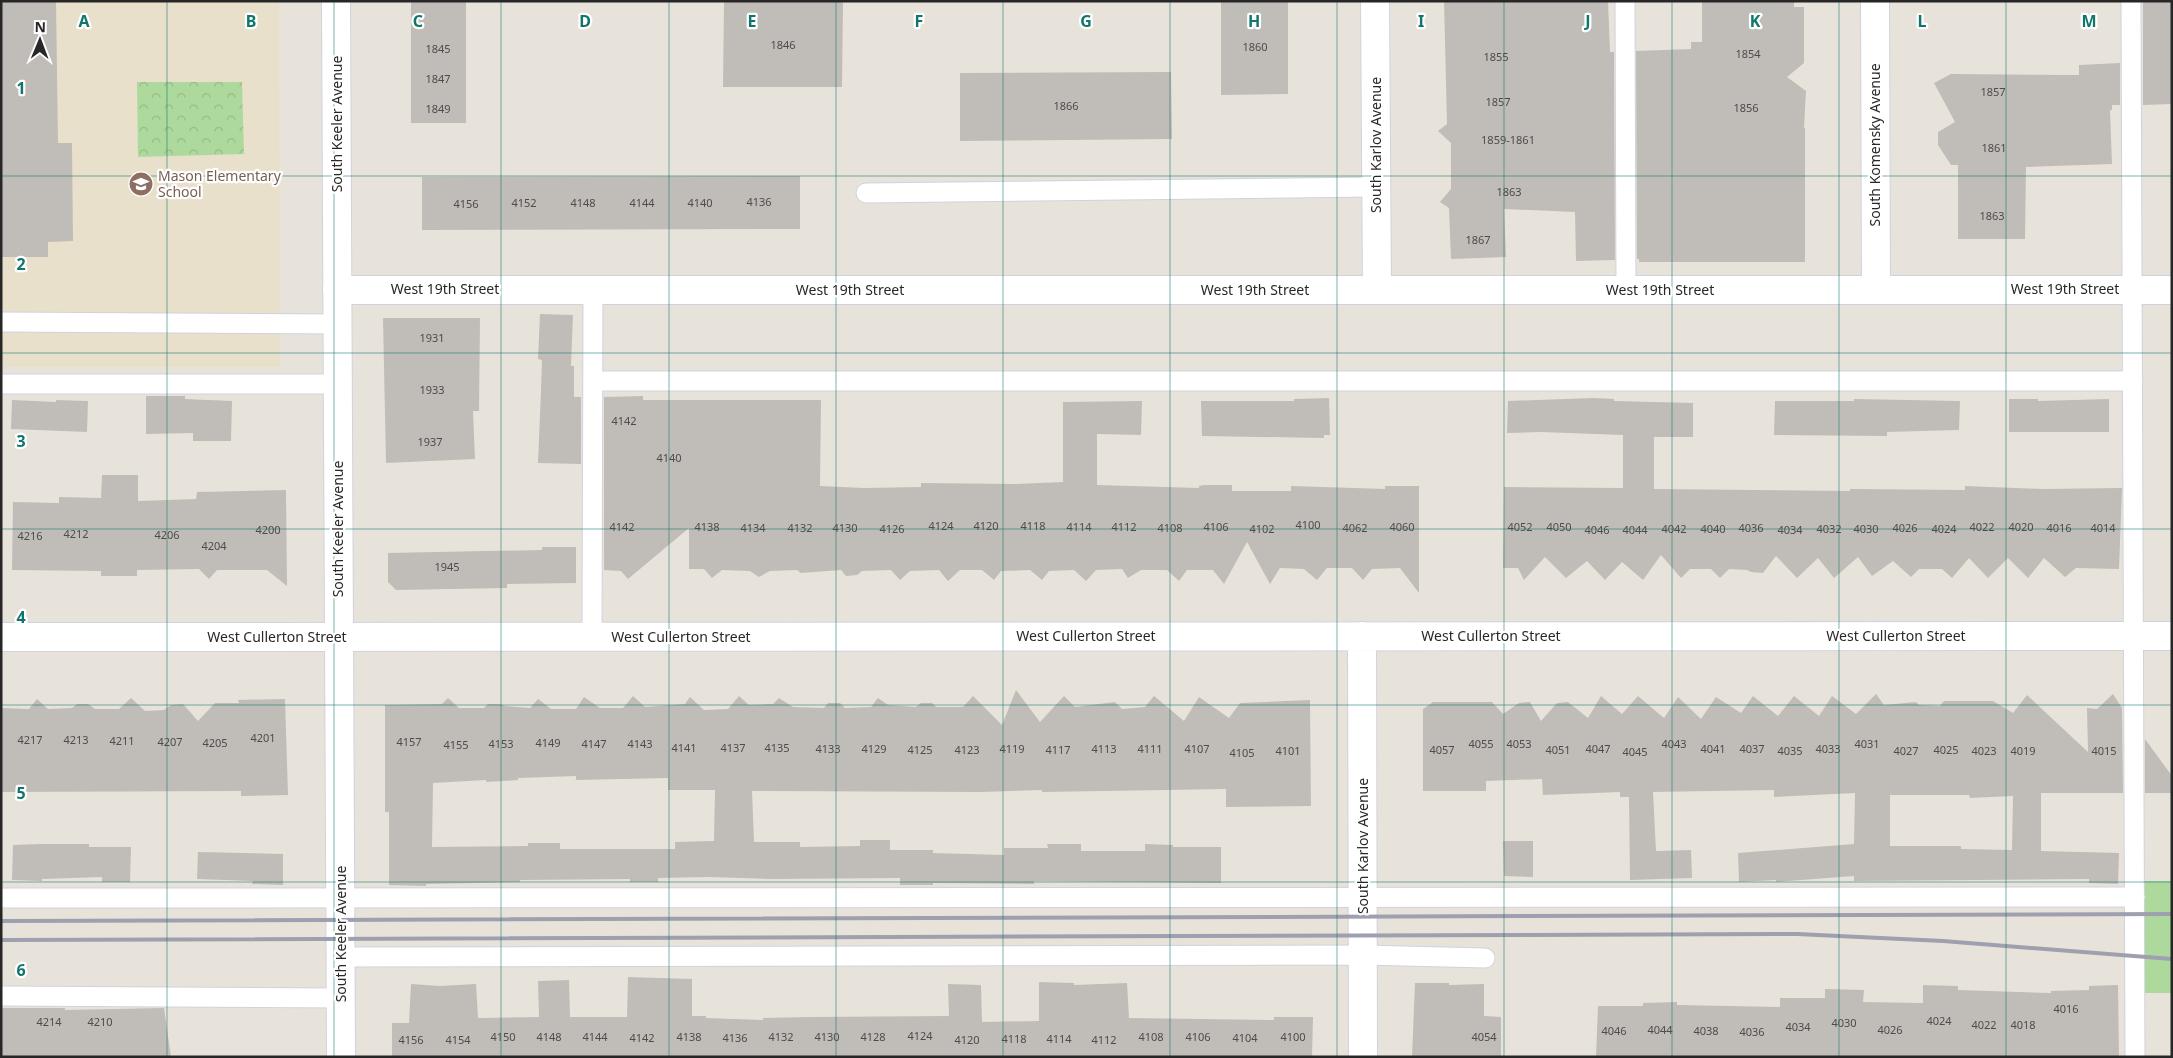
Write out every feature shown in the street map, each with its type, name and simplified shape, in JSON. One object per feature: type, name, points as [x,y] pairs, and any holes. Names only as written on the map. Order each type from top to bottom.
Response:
[{"type":"street","name":"South Keeler Avenue","points":[[336,1],[341,1057]]},
{"type":"street","name":"South Karlov Avenue","points":[[1375,1],[1377,290]]},
{"type":"street","name":"South Komensky Avenue","points":[[1874,1],[1876,290]]},
{"type":"street","name":"West 19th Street","points":[[337,290],[2172,290]]},
{"type":"street","name":"South Karlov Avenue","points":[[1362,636],[1363,1057]]},
{"type":"street","name":"West Cullerton Street","points":[[1,637],[2172,636]]},
{"type":"lane","points":[[1625,1],[1626,290]]},
{"type":"lane","points":[[2131,1],[2135,1057]]},
{"type":"lane","points":[[866,192],[1376,187]]},
{"type":"lane","points":[[592,637],[593,290]]},
{"type":"lane","points":[[1,322],[338,324]]},
{"type":"lane","points":[[593,381],[2133,381]]},
{"type":"lane","points":[[1,384],[338,384]]},
{"type":"lane","points":[[1,898],[2135,897]]},
{"type":"lane","points":[[341,957],[1363,955],[1485,958]]},
{"type":"lane","points":[[1,996],[341,998]]},
{"type":"shaded area","name":"Mason Elementary School","points":[[1,1],[279,1],[280,367],[1,367]]},
{"type":"green space","points":[[137,82],[242,82],[244,154],[138,157]]},
{"type":"green space","points":[[2143,881],[2172,881],[2172,993],[2143,993]]},
{"type":"building","points":[[1,1],[56,1],[58,143],[72,143],[73,241],[48,242],[48,257],[1,257]]},
{"type":"building","points":[[411,1],[466,1],[466,123],[411,123]]},
{"type":"building","points":[[724,1],[843,2],[842,87],[723,87]]},
{"type":"building","points":[[1221,1],[1288,1],[1288,94],[1221,95]]},
{"type":"building","points":[[1444,1],[1608,1],[1610,52],[1614,52],[1615,260],[1576,261],[1575,212],[1504,209],[1506,257],[1451,259],[1449,208],[1440,202],[1451,189],[1451,143],[1438,131],[1447,124]]},
{"type":"building","points":[[1702,1],[1794,1],[1794,7],[1804,7],[1804,63],[1787,77],[1806,91],[1804,128],[1805,262],[1639,262],[1639,259],[1637,259],[1636,51],[1691,49],[1691,42],[1702,42]]},
{"type":"building","points":[[2143,1],[2172,1],[2172,104],[2143,105]]},
{"type":"building","points":[[2120,63],[2120,105],[2112,105],[2112,110],[2110,110],[2112,164],[2026,167],[2025,239],[1958,239],[1958,165],[1951,165],[1938,145],[1938,132],[1955,122],[1934,83],[1951,74],[2079,75],[2079,65]]},
{"type":"building","points":[[1171,72],[1172,139],[960,141],[960,73]]},
{"type":"building","points":[[800,176],[800,229],[422,230],[422,177]]},
{"type":"building","points":[[540,314],[573,315],[571,366],[574,366],[574,397],[581,397],[581,464],[538,463],[542,360],[538,359]]},
{"type":"building","points":[[383,318],[480,318],[479,411],[473,411],[475,459],[386,463]]},
{"type":"building","points":[[146,396],[185,396],[185,399],[232,401],[231,441],[193,441],[193,433],[146,434]]},
{"type":"building","points":[[643,396],[643,400],[821,400],[820,486],[864,488],[921,487],[921,483],[1015,484],[1063,482],[1063,402],[1142,401],[1141,435],[1097,434],[1097,485],[1199,488],[1199,486],[1204,485],[1232,485],[1232,491],[1291,491],[1291,486],[1385,489],[1385,486],[1419,486],[1419,593],[1400,568],[1372,569],[1363,580],[1352,568],[1327,568],[1317,580],[1304,569],[1280,568],[1270,584],[1247,542],[1224,584],[1213,570],[1187,570],[1179,581],[1167,570],[1141,570],[1128,578],[1122,569],[1096,570],[1086,581],[1074,570],[1049,571],[1042,580],[1030,570],[1001,571],[994,580],[982,570],[960,570],[948,581],[939,570],[910,571],[900,580],[891,570],[862,571],[857,575],[846,576],[841,570],[801,573],[797,570],[770,571],[759,577],[750,571],[722,570],[712,578],[704,569],[689,569],[689,528],[628,579],[621,571],[604,570],[604,397]]},
{"type":"building","points":[[1329,398],[1330,435],[1324,435],[1324,438],[1202,436],[1201,401],[1294,401],[1294,399]]},
{"type":"building","points":[[1614,399],[1614,401],[1693,403],[1693,437],[1654,437],[1654,489],[1850,491],[1850,489],[1965,490],[1965,486],[2043,489],[2122,488],[2119,569],[2076,568],[2065,577],[2044,558],[2028,578],[2008,558],[1988,578],[1969,558],[1952,578],[1942,569],[1919,569],[1911,577],[1893,561],[1872,576],[1858,557],[1834,578],[1818,558],[1797,578],[1776,556],[1763,573],[1729,569],[1720,578],[1711,569],[1690,569],[1681,578],[1661,555],[1643,580],[1622,562],[1605,580],[1587,561],[1566,578],[1545,557],[1524,580],[1518,568],[1503,568],[1504,487],[1623,488],[1623,435],[1541,432],[1507,433],[1508,401]]},
{"type":"building","points":[[1854,399],[1960,401],[1959,430],[1887,432],[1887,436],[1774,435],[1775,401],[1854,401]]},
{"type":"building","points":[[2009,399],[2038,399],[2038,401],[2109,399],[2109,432],[2009,432]]},
{"type":"building","points":[[12,400],[88,401],[87,432],[11,429]]},
{"type":"building","points":[[102,475],[138,475],[138,501],[196,499],[197,492],[286,490],[287,586],[267,570],[217,570],[209,579],[199,569],[137,570],[137,576],[101,576],[101,571],[12,570],[13,502],[59,503],[59,497],[101,498]]},
{"type":"building","points":[[542,547],[576,547],[576,583],[507,584],[507,588],[396,590],[388,582],[388,553],[542,550]]},
{"type":"building","points":[[1016,690],[1040,722],[1064,696],[1075,707],[1115,702],[1122,709],[1145,707],[1154,696],[1184,721],[1199,697],[1229,718],[1240,703],[1310,700],[1311,806],[1226,807],[1226,789],[1042,792],[1042,790],[981,792],[752,791],[754,842],[800,842],[800,847],[860,846],[860,840],[890,840],[890,850],[933,850],[933,853],[1004,855],[1004,848],[1048,848],[1047,844],[1081,844],[1081,851],[1145,851],[1145,844],[1173,845],[1173,847],[1221,847],[1221,883],[1034,881],[1034,884],[933,883],[933,885],[900,885],[900,878],[770,879],[709,877],[658,878],[658,882],[630,882],[630,879],[520,880],[520,882],[426,884],[426,886],[389,885],[389,812],[385,812],[385,705],[442,704],[448,698],[459,708],[484,708],[488,704],[500,704],[530,708],[538,699],[551,709],[576,709],[584,697],[600,708],[623,708],[633,696],[645,707],[685,704],[690,697],[704,710],[728,709],[739,696],[749,705],[773,704],[779,698],[793,707],[824,708],[828,703],[840,703],[845,708],[871,707],[878,698],[888,705],[916,707],[921,703],[932,703],[936,707],[963,707],[973,696],[1002,725]],"holes":[[[576,776],[576,780],[668,778],[668,790],[715,790],[714,841],[675,842],[675,849],[560,849],[560,843],[528,843],[528,846],[432,847],[433,783],[486,780],[486,782],[518,780],[518,778]]]},
{"type":"building","points":[[1876,694],[1884,705],[1916,702],[1919,705],[1940,706],[1944,701],[1993,701],[2013,713],[2027,695],[2088,752],[2087,708],[2097,709],[2113,694],[2122,708],[2123,793],[2041,793],[2041,851],[2119,853],[2118,884],[2089,883],[2089,879],[1854,881],[1854,876],[1776,882],[1776,880],[1739,882],[1738,853],[1854,844],[1855,793],[1774,797],[1774,790],[1653,792],[1656,851],[1691,850],[1692,878],[1630,880],[1629,797],[1620,797],[1620,792],[1543,795],[1542,779],[1486,781],[1486,791],[1423,791],[1423,709],[1433,702],[1492,702],[1503,714],[1519,703],[1530,702],[1541,721],[1557,703],[1568,702],[1588,718],[1601,696],[1622,714],[1638,696],[1664,718],[1678,697],[1701,719],[1716,697],[1741,713],[1753,696],[1778,716],[1794,696],[1819,716],[1832,696],[1856,714]],"holes":[[[1890,795],[1969,795],[1970,798],[2013,796],[2012,850],[1961,849],[1961,846],[1890,846]]]},
{"type":"building","points":[[131,698],[145,711],[164,710],[171,705],[183,704],[198,721],[215,703],[239,703],[238,700],[285,699],[288,795],[241,796],[241,791],[1,792],[1,708],[29,709],[37,699],[48,709],[72,708],[77,704],[88,704],[95,709],[119,709]]},
{"type":"building","points":[[2145,739],[2172,776],[2172,793],[2145,793]]},
{"type":"building","points":[[1503,841],[1533,841],[1533,877],[1504,876]]},
{"type":"building","points":[[89,844],[89,847],[131,847],[130,882],[102,882],[102,877],[42,879],[42,881],[12,880],[13,845]]},
{"type":"building","points":[[198,852],[283,854],[283,885],[252,884],[253,881],[197,879]]},
{"type":"building","points":[[628,977],[692,979],[692,1016],[763,1020],[763,1018],[809,1017],[949,1016],[948,984],[981,985],[982,1022],[1039,1021],[1039,982],[1074,983],[1074,985],[1127,983],[1129,1018],[1274,1020],[1274,1017],[1313,1017],[1312,1057],[392,1057],[392,1023],[409,1023],[411,984],[440,986],[476,984],[478,1018],[539,1017],[538,981],[569,980],[570,1017],[627,1017]]},
{"type":"building","points":[[1415,983],[1449,983],[1449,985],[1484,984],[1484,1016],[1501,1017],[1501,1057],[1412,1057]]},
{"type":"building","points":[[1923,985],[1958,986],[1958,990],[2051,993],[2051,991],[2089,990],[2089,986],[2118,985],[2119,1057],[1596,1057],[1598,1006],[1643,1006],[1643,1003],[1677,1002],[1677,1005],[1780,1007],[1780,998],[1825,998],[1825,989],[1864,990],[1863,1002],[1923,1003]]},
{"type":"building","points":[[1,1008],[65,1008],[65,1010],[164,1008],[171,1057],[1,1057]]},
{"type":"railway","points":[[1,921],[2172,914]]},
{"type":"railway","points":[[1,940],[1797,934],[1943,941],[2172,959]]},
{"type":"place","name":"Mason Elementary School","points":[[141,184]]}]
